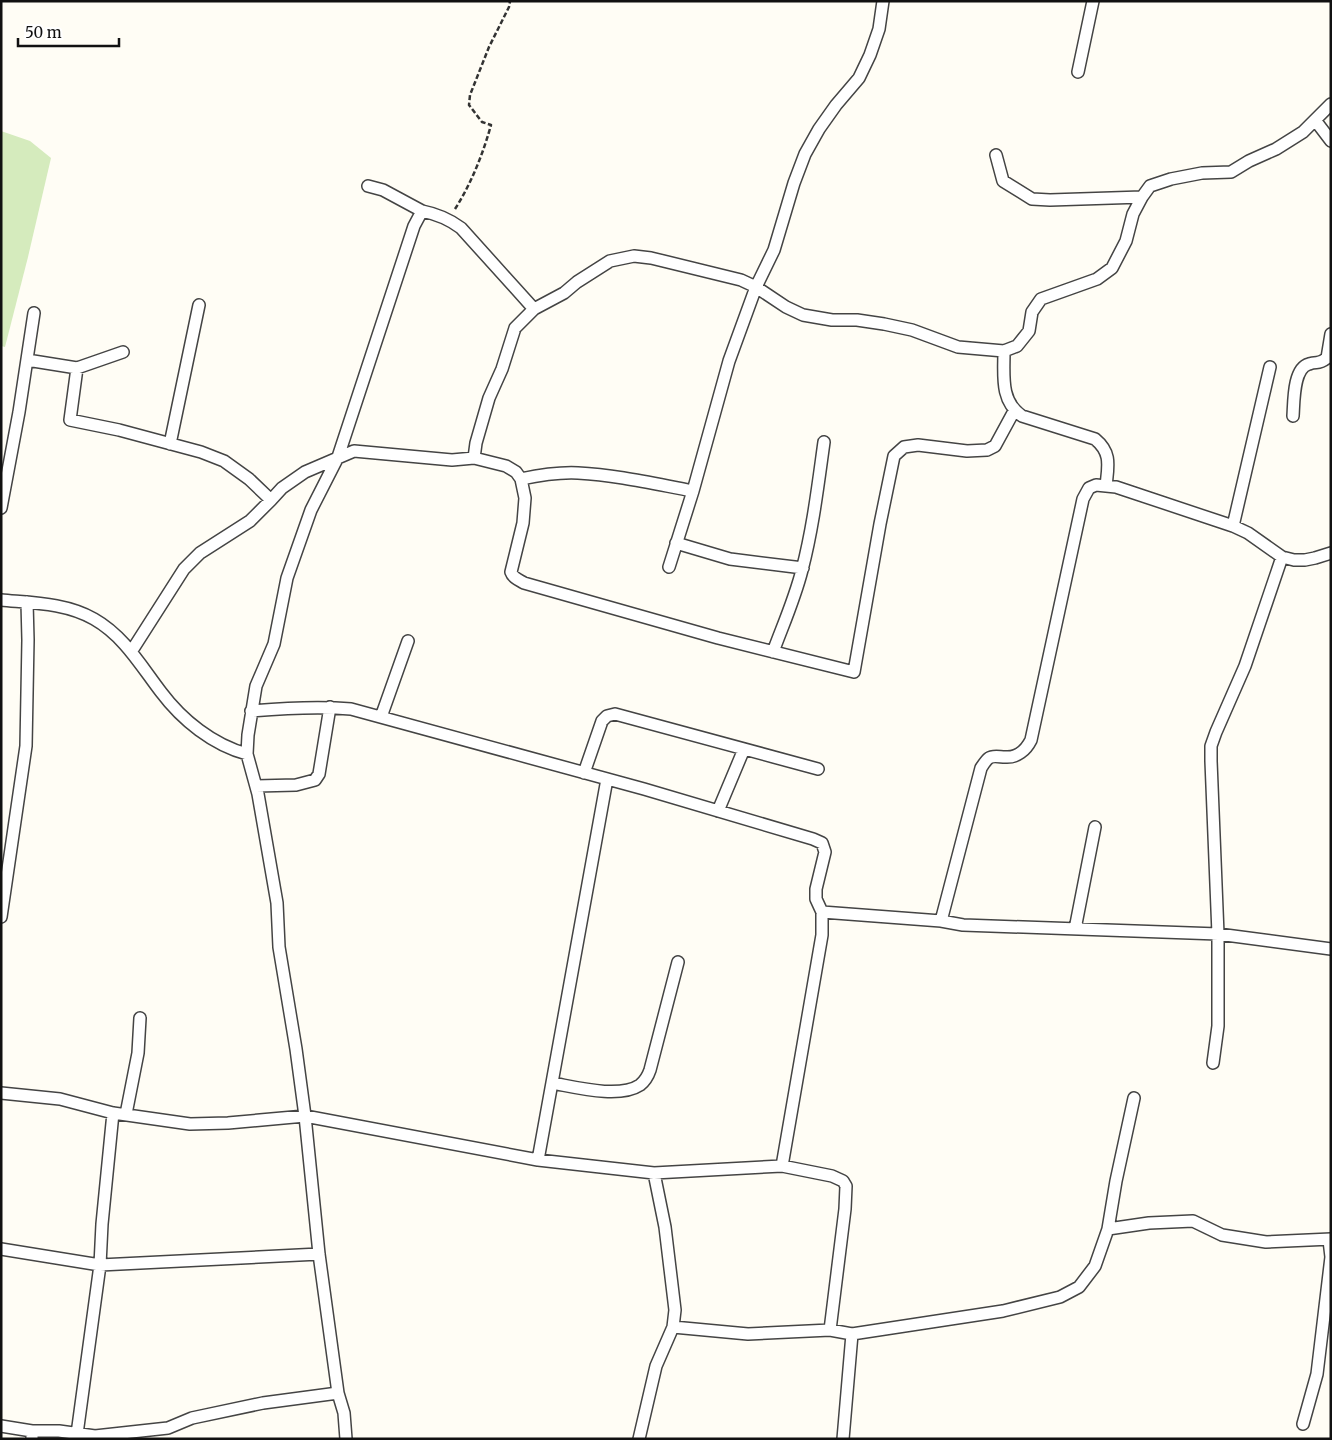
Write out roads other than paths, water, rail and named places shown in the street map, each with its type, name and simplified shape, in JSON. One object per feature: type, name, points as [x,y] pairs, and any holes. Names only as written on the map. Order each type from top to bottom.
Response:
[{"type":"street","points":[[669,567],[693,490],[729,361],[756,287],[774,250],[794,182],[805,154],[819,129],[859,78],[870,56],[879,29],[883,1]]},
{"type":"street","points":[[1078,72],[1093,1]]},
{"type":"street","points":[[474,458],[489,398],[502,369],[515,328],[534,309],[564,294],[577,282],[610,261],[634,256],[717,273],[741,280],[756,287],[786,307],[803,315],[832,320],[857,320],[884,324],[912,330],[958,346],[1004,352],[1017,346],[1029,331],[1032,312],[1041,299],[1097,279],[1112,268],[1126,241],[1133,214],[1142,196],[1150,186],[1171,179],[1202,173],[1231,172],[1249,161],[1276,149],[1303,132],[1331,104]]},
{"type":"street","points":[[1315,120],[1331,141]]},
{"type":"street","points":[[996,155],[1003,181],[1032,199],[1142,196]]},
{"type":"street","points":[[368,186],[383,190],[422,211],[449,219],[461,228],[534,309]]},
{"type":"street","points":[[346,1439],[344,1414],[338,1393],[319,1254],[305,1116],[280,947],[277,903],[256,786],[247,754],[248,735],[256,686],[274,644],[287,578],[311,510],[338,457],[414,226],[422,211]]},
{"type":"street","points":[[170,444],[199,305]]},
{"type":"street","points":[[1,508],[19,412],[34,313]]},
{"type":"street","points":[[1293,416],[1297,376],[1302,368],[1308,364],[1320,363],[1327,358],[1331,334]]},
{"type":"street","points":[[27,360],[77,368],[123,352]]},
{"type":"street","points":[[1004,352],[1005,387],[1008,401],[1014,411],[1022,416],[1096,438],[1106,451],[1109,462],[1106,486]]},
{"type":"street","points":[[1233,526],[1270,367]]},
{"type":"street","points":[[77,368],[70,420],[119,430],[201,452],[224,462],[249,479],[271,500]]},
{"type":"street","points":[[130,652],[184,569],[200,553],[250,521],[282,488],[305,472],[354,451],[452,460],[474,458],[506,466],[516,472],[521,479],[525,498],[523,523],[511,572],[516,579],[594,603],[854,672],[894,456],[904,447],[918,445],[967,451],[987,450],[995,446],[1014,411]]},
{"type":"street","points":[[773,652],[803,568],[817,498],[824,442]]},
{"type":"street","points":[[521,479],[542,474],[577,472],[614,476],[693,490]]},
{"type":"street","points":[[941,922],[981,768],[989,758],[998,756],[1009,758],[1017,755],[1026,749],[1031,740],[1083,499],[1089,488],[1096,485],[1116,487],[1233,526],[1248,533],[1282,557],[1305,560],[1331,552]]},
{"type":"street","points":[[676,543],[730,559],[803,568]]},
{"type":"street","points":[[1213,1063],[1218,1026],[1218,934],[1210,761],[1211,746],[1245,666],[1282,557]]},
{"type":"street","points":[[1,600],[66,607],[94,619],[116,634],[162,694],[189,722],[212,739],[236,751],[247,754]]},
{"type":"street","points":[[1,917],[7,838],[22,780],[26,746],[27,602]]},
{"type":"street","points":[[381,718],[408,641]]},
{"type":"street","points":[[251,711],[293,707],[351,709],[607,779],[822,843],[825,852],[816,889],[816,898],[822,912],[822,935],[782,1166]]},
{"type":"street","points":[[256,786],[296,785],[315,780],[319,774],[330,707]]},
{"type":"street","points":[[584,773],[602,721],[610,714],[818,769]]},
{"type":"street","points":[[718,811],[744,749]]},
{"type":"street","points":[[538,1160],[607,779]]},
{"type":"street","points":[[1075,929],[1095,827]]},
{"type":"street","points":[[822,912],[963,925],[1218,934],[1331,949]]},
{"type":"street","points":[[552,1082],[584,1089],[606,1091],[632,1089],[640,1085],[647,1078],[650,1070],[678,962]]},
{"type":"street","points":[[126,1114],[138,1053],[140,1018]]},
{"type":"street","points":[[1,1093],[60,1099],[113,1113],[190,1124],[228,1123],[305,1116],[538,1160],[654,1173],[782,1166],[832,1176],[843,1181],[846,1186],[845,1209],[830,1330]]},
{"type":"street","points":[[674,1327],[748,1334],[830,1330],[852,1334],[1003,1311],[1060,1297],[1079,1287],[1095,1266],[1108,1229],[1134,1098]]},
{"type":"street","points":[[78,1434],[100,1264],[113,1113]]},
{"type":"street","points":[[639,1439],[656,1366],[674,1327],[675,1310],[665,1227],[654,1173]]},
{"type":"street","points":[[1108,1229],[1149,1223],[1192,1221],[1222,1235],[1266,1242],[1330,1240],[1330,1257],[1317,1374],[1302,1424]]},
{"type":"street","points":[[1,1249],[100,1264],[319,1254]]},
{"type":"street","points":[[843,1439],[852,1334]]},
{"type":"street","points":[[1,1426],[32,1435],[59,1431],[95,1436],[168,1428],[192,1418],[263,1403],[338,1393]]}]
